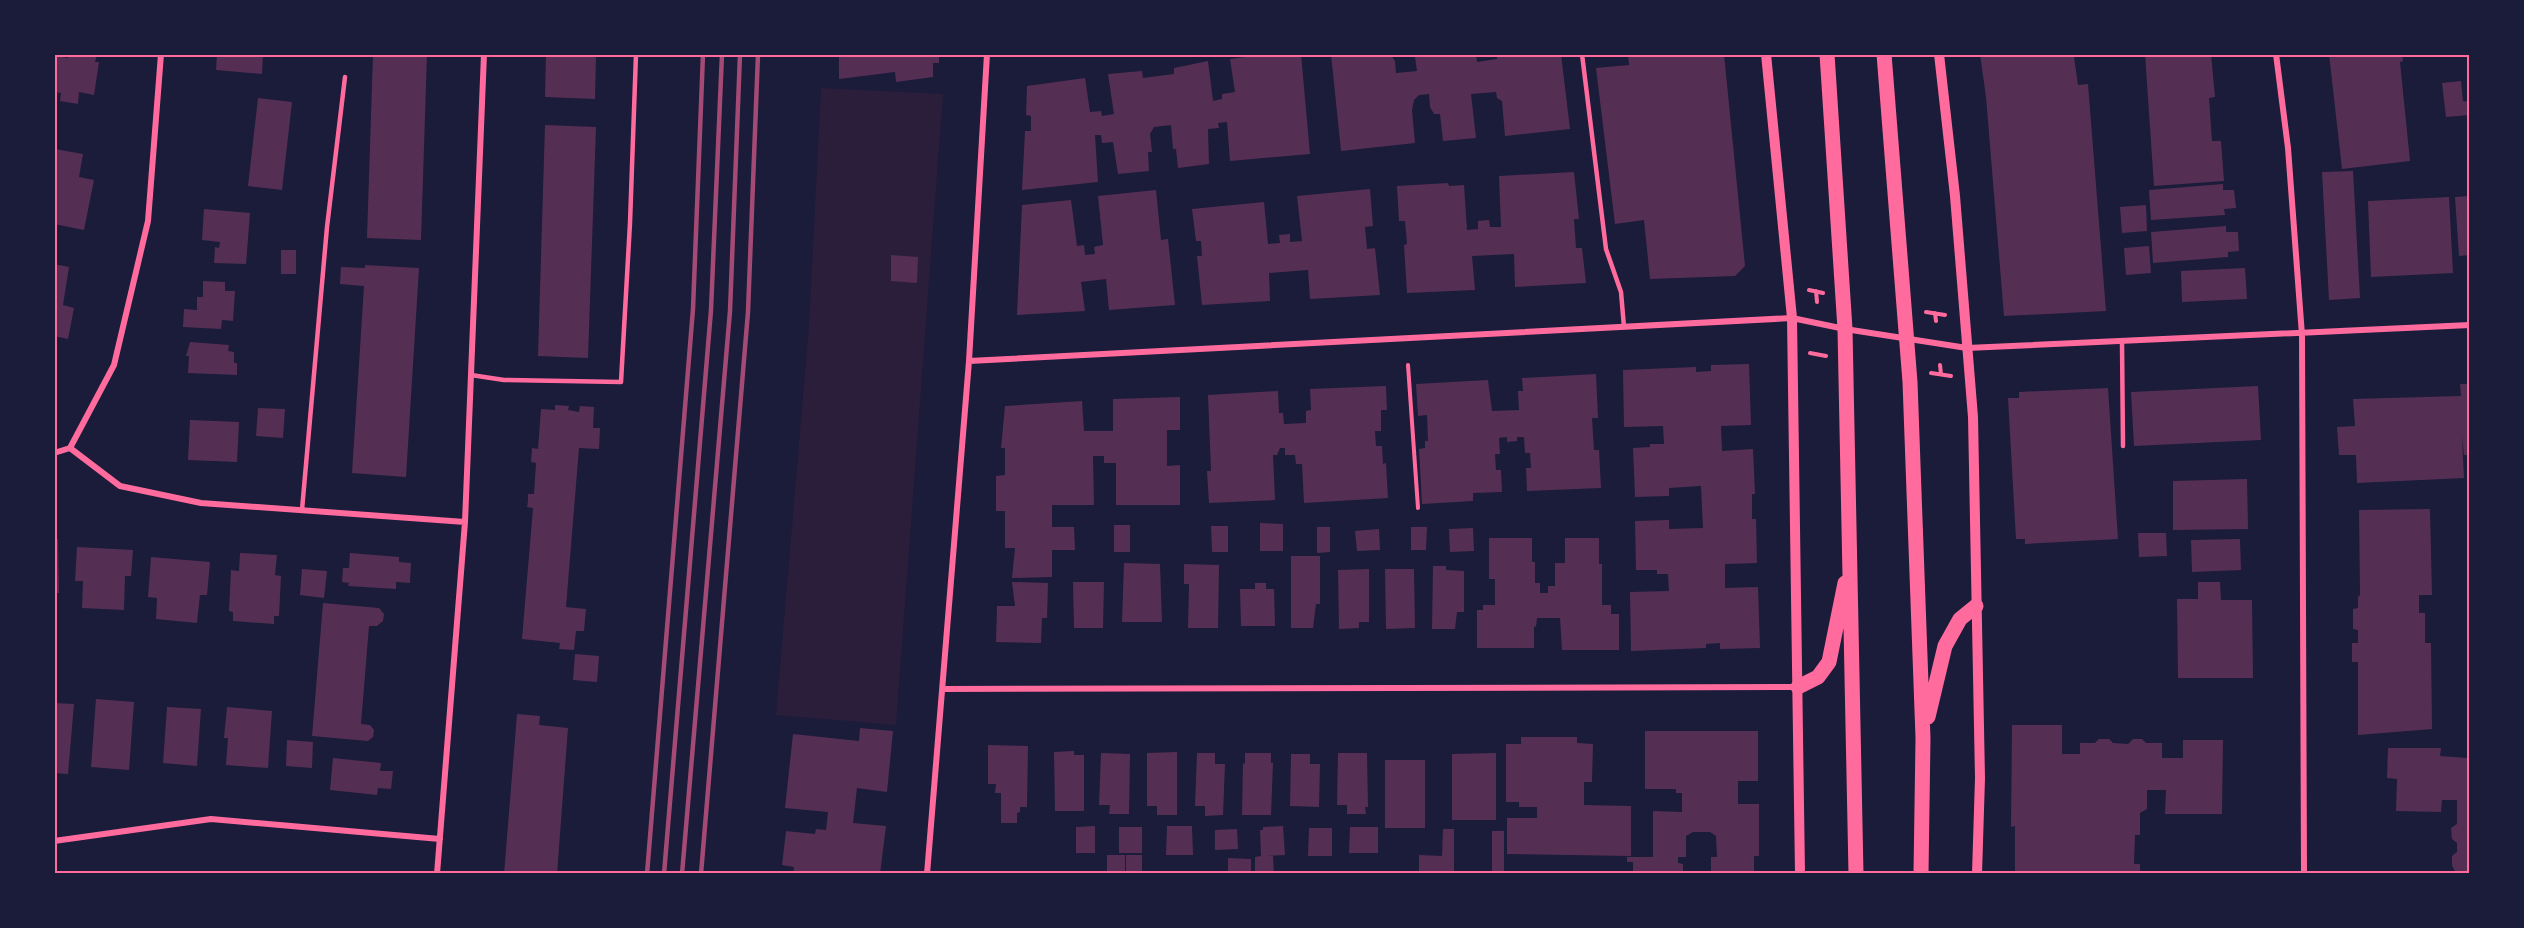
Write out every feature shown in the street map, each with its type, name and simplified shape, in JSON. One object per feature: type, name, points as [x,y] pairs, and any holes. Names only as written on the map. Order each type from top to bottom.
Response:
[{"type":"main road","points":[[1827,54],[1845,329],[1856,874]]},
{"type":"main road","points":[[1884,54],[1908,338],[1923,738],[1921,874]]},
{"type":"main road","points":[[1798,687],[1818,677],[1829,662],[1851,551]]},
{"type":"main road","points":[[1923,738],[1945,646],[1960,619],[1976,606]]},
{"type":"street","points":[[54,453],[70,448],[114,365],[148,221],[161,54]]},
{"type":"street","points":[[437,874],[465,522],[484,54]]},
{"type":"street","points":[[927,874],[969,361],[987,54]]},
{"type":"street","points":[[1766,54],[1792,318],[1800,874]]},
{"type":"street","points":[[1939,54],[1955,196],[1973,417],[1980,778],[1977,874]]},
{"type":"street","points":[[2276,54],[2288,148],[2302,335],[2304,874]]},
{"type":"street","points":[[969,361],[1792,318],[1845,329],[1967,348],[2470,326]]},
{"type":"street","points":[[70,448],[120,486],[201,503],[465,522]]},
{"type":"street","points":[[943,689],[1798,687]]},
{"type":"street","points":[[54,841],[212,819],[440,839]]},
{"type":"lane","points":[[471,375],[504,380],[621,382],[636,54]]},
{"type":"lane","points":[[1582,54],[1606,249],[1621,292],[1624,327]]},
{"type":"lane","points":[[302,510],[327,227],[345,77]]},
{"type":"lane","points":[[2122,342],[2123,446]]},
{"type":"path","points":[[1809,290],[1823,293]]},
{"type":"path","points":[[1815,291],[1817,303]]},
{"type":"path","points":[[1926,312],[1949,316]]},
{"type":"path","points":[[1935,313],[1936,321]]},
{"type":"path","points":[[1809,353],[1828,356]]},
{"type":"path","points":[[1408,365],[1418,508]]},
{"type":"path","points":[[1940,365],[1941,374]]},
{"type":"path","points":[[1931,373],[1952,376]]},
{"type":"shaded area","points":[[821,88],[943,94],[896,725],[776,715],[809,325]]},
{"type":"building","points":[[69,54],[97,54],[95,62],[99,62],[94,95],[79,92],[78,104],[60,101],[61,93],[54,92],[54,56],[68,58]]},
{"type":"building","points":[[217,54],[263,54],[262,74],[216,70]]},
{"type":"building","points":[[373,54],[427,54],[421,240],[367,238]]},
{"type":"building","points":[[546,54],[596,54],[595,99],[545,97]]},
{"type":"building","points":[[839,54],[939,54],[939,63],[933,63],[933,77],[896,82],[895,72],[839,79]]},
{"type":"building","points":[[1267,54],[1301,54],[1310,154],[1230,161],[1227,122],[1218,123],[1219,128],[1208,129],[1209,164],[1178,168],[1176,149],[1173,149],[1171,125],[1154,127],[1150,134],[1152,152],[1148,152],[1149,171],[1118,174],[1113,142],[1102,143],[1101,135],[1095,135],[1098,182],[1022,190],[1025,131],[1031,131],[1031,116],[1026,115],[1027,86],[1085,78],[1090,112],[1101,111],[1102,116],[1114,114],[1108,74],[1142,71],[1143,78],[1174,74],[1174,68],[1208,61],[1213,101],[1222,99],[1222,94],[1235,92],[1230,59]]},
{"type":"building","points":[[1331,54],[1390,54],[1395,61],[1396,73],[1417,71],[1415,57],[1418,54],[1476,54],[1477,62],[1497,59],[1497,54],[1561,54],[1570,129],[1505,136],[1502,101],[1497,98],[1496,92],[1471,94],[1476,138],[1443,141],[1440,114],[1434,114],[1430,107],[1429,94],[1419,95],[1414,100],[1412,110],[1415,143],[1341,151]]},
{"type":"building","points":[[1628,54],[1724,54],[1745,266],[1735,276],[1650,279],[1644,220],[1615,224],[1596,68],[1629,65]]},
{"type":"building","points":[[1980,54],[2087,54],[2074,57],[2078,85],[2088,84],[2106,311],[2004,316],[1986,97]]},
{"type":"building","points":[[2145,54],[2211,54],[2215,97],[2209,98],[2212,141],[2221,141],[2224,181],[2154,186]]},
{"type":"building","points":[[2329,54],[2402,54],[2403,61],[2400,62],[2410,161],[2342,169]]},
{"type":"building","points":[[2461,81],[2463,101],[2470,102],[2470,115],[2446,117],[2442,83]]},
{"type":"building","points":[[258,98],[292,102],[282,190],[248,186]]},
{"type":"building","points":[[545,125],[596,127],[588,358],[538,356]]},
{"type":"building","points":[[55,149],[83,154],[79,177],[94,180],[84,230],[54,224]]},
{"type":"building","points":[[2353,171],[2360,298],[2329,300],[2322,172]]},
{"type":"building","points":[[1574,172],[1579,219],[1574,219],[1576,248],[1582,248],[1586,283],[1515,287],[1514,254],[1472,256],[1475,290],[1407,293],[1405,221],[1399,221],[1397,186],[1448,183],[1449,186],[1464,185],[1467,230],[1478,229],[1478,221],[1489,220],[1490,227],[1501,227],[1499,176]]},
{"type":"building","points":[[2223,184],[2223,190],[2234,190],[2236,208],[2224,209],[2225,215],[2151,220],[2149,190]]},
{"type":"building","points":[[1370,189],[1373,226],[1365,227],[1367,249],[1375,248],[1380,295],[1310,299],[1308,270],[1269,273],[1270,301],[1202,305],[1197,256],[1202,256],[1201,241],[1196,241],[1192,209],[1264,202],[1268,244],[1280,243],[1279,235],[1290,234],[1290,242],[1302,241],[1297,196]]},
{"type":"building","points":[[1156,190],[1161,240],[1168,239],[1175,305],[1109,310],[1106,279],[1081,282],[1085,311],[1017,315],[1022,205],[1071,200],[1077,246],[1084,245],[1085,255],[1095,254],[1094,247],[1103,245],[1098,196]]},
{"type":"building","points":[[2470,196],[2470,255],[2459,256],[2455,197]]},
{"type":"building","points":[[2449,197],[2453,273],[2371,277],[2368,201]]},
{"type":"building","points":[[2146,205],[2147,231],[2122,233],[2120,207]]},
{"type":"building","points":[[204,209],[250,213],[246,264],[214,263],[215,247],[219,248],[220,242],[202,240]]},
{"type":"building","points":[[2226,226],[2226,232],[2238,232],[2239,251],[2228,252],[2228,257],[2153,263],[2151,232]]},
{"type":"building","points":[[2149,246],[2151,273],[2126,275],[2124,248]]},
{"type":"building","points":[[281,250],[296,250],[296,274],[281,274]]},
{"type":"building","points":[[891,255],[918,257],[917,283],[891,281]]},
{"type":"building","points":[[54,264],[69,267],[63,305],[74,308],[68,339],[54,336]]},
{"type":"building","points":[[365,265],[419,268],[406,477],[352,473],[364,286],[340,284],[341,267],[365,268]]},
{"type":"building","points":[[2245,268],[2247,299],[2182,302],[2181,271]]},
{"type":"building","points":[[203,281],[225,282],[225,291],[235,291],[233,321],[222,320],[221,329],[183,327],[184,309],[197,310],[197,297],[203,297]]},
{"type":"building","points":[[190,342],[229,345],[228,351],[234,352],[234,363],[237,363],[237,375],[188,373],[189,356],[186,356]]},
{"type":"building","points":[[1749,364],[1751,425],[1721,426],[1722,451],[1753,449],[1755,494],[1752,494],[1752,519],[1756,519],[1757,563],[1725,564],[1725,588],[1758,587],[1760,648],[1720,649],[1720,643],[1706,644],[1706,648],[1631,651],[1630,592],[1669,591],[1668,574],[1657,574],[1657,570],[1636,570],[1635,521],[1669,520],[1669,529],[1703,528],[1701,486],[1669,488],[1669,496],[1635,497],[1633,448],[1664,444],[1663,426],[1624,427],[1623,370],[1696,367],[1696,372],[1711,371],[1711,365]]},
{"type":"building","points":[[1596,374],[1598,418],[1592,418],[1594,450],[1599,450],[1601,488],[1527,491],[1526,468],[1531,468],[1530,453],[1525,453],[1524,437],[1517,437],[1517,441],[1507,442],[1507,437],[1499,438],[1500,454],[1495,454],[1496,470],[1501,470],[1502,492],[1473,493],[1473,501],[1422,504],[1419,449],[1425,448],[1425,441],[1428,441],[1427,415],[1418,416],[1416,384],[1488,380],[1492,411],[1519,410],[1518,391],[1523,391],[1522,378]]},
{"type":"building","points":[[2460,384],[2470,384],[2470,455],[2464,455],[2462,436],[2464,478],[2357,483],[2356,455],[2339,455],[2337,427],[2355,426],[2353,399],[2461,396]]},
{"type":"building","points":[[1386,386],[1387,410],[1381,410],[1381,431],[1375,431],[1376,446],[1382,446],[1383,464],[1386,463],[1388,498],[1304,503],[1302,464],[1296,464],[1295,455],[1285,455],[1285,448],[1280,448],[1277,455],[1273,455],[1275,500],[1209,503],[1207,471],[1211,471],[1208,395],[1278,391],[1279,413],[1283,413],[1284,424],[1306,423],[1306,411],[1311,410],[1310,389]]},
{"type":"building","points":[[2258,386],[2261,440],[2134,446],[2131,392]]},
{"type":"building","points":[[2108,388],[2118,539],[2025,544],[2025,539],[2016,539],[2008,398],[2019,398],[2019,392]]},
{"type":"building","points":[[1180,397],[1180,430],[1167,430],[1167,466],[1180,465],[1180,505],[1116,505],[1116,463],[1104,463],[1104,456],[1093,456],[1094,505],[1052,505],[1052,527],[1074,527],[1075,550],[1052,550],[1052,577],[1012,578],[1015,548],[1005,548],[1005,511],[996,511],[996,476],[1005,475],[1005,448],[1001,448],[1005,406],[1082,401],[1084,431],[1113,431],[1113,399]]},
{"type":"building","points":[[555,405],[569,406],[568,410],[579,412],[580,406],[594,407],[593,428],[600,428],[599,449],[579,448],[566,607],[586,609],[584,631],[576,631],[574,650],[559,649],[560,643],[522,639],[533,508],[527,507],[528,494],[534,494],[536,463],[531,462],[532,448],[538,449],[541,409],[555,410]]},
{"type":"building","points":[[258,408],[285,409],[283,438],[256,436]]},
{"type":"building","points":[[190,420],[239,422],[237,462],[188,460]]},
{"type":"building","points":[[2247,479],[2248,529],[2173,530],[2173,481]]},
{"type":"building","points":[[2430,509],[2432,595],[2419,595],[2419,613],[2425,613],[2425,643],[2431,643],[2432,729],[2358,735],[2358,662],[2352,662],[2352,643],[2358,643],[2358,630],[2353,629],[2353,609],[2358,608],[2360,595],[2359,510]]},
{"type":"building","points":[[1260,523],[1283,524],[1283,551],[1260,551]]},
{"type":"building","points":[[1114,525],[1130,525],[1130,552],[1114,552]]},
{"type":"building","points":[[1211,526],[1228,526],[1228,552],[1212,552]]},
{"type":"building","points":[[1317,527],[1330,527],[1330,552],[1317,553]]},
{"type":"building","points":[[1411,527],[1427,527],[1426,550],[1411,550]]},
{"type":"building","points":[[1473,528],[1474,551],[1450,552],[1449,529]]},
{"type":"building","points":[[1379,529],[1380,550],[1357,551],[1355,531]]},
{"type":"building","points":[[2138,533],[2166,533],[2167,556],[2139,557]]},
{"type":"building","points":[[1489,538],[1532,538],[1535,583],[1540,583],[1540,593],[1548,593],[1548,586],[1555,586],[1555,563],[1565,563],[1565,538],[1599,538],[1599,564],[1602,564],[1602,605],[1611,605],[1611,614],[1619,614],[1619,650],[1562,650],[1560,618],[1537,618],[1536,627],[1534,626],[1534,648],[1477,648],[1477,610],[1483,610],[1483,605],[1495,605],[1495,579],[1489,579]]},
{"type":"building","points":[[54,539],[58,539],[59,593],[54,593]]},
{"type":"building","points":[[2240,539],[2241,570],[2192,572],[2191,540]]},
{"type":"building","points":[[77,547],[133,550],[131,576],[125,576],[124,610],[82,608],[83,581],[75,581]]},
{"type":"building","points":[[240,553],[277,555],[275,575],[281,576],[279,616],[274,616],[274,624],[233,621],[233,612],[229,611],[231,570],[239,571]]},
{"type":"building","points":[[350,553],[399,557],[399,562],[411,563],[410,583],[396,582],[396,589],[348,586],[349,583],[342,582],[343,568],[349,568]]},
{"type":"building","points":[[1291,556],[1320,556],[1320,604],[1316,604],[1313,628],[1291,628]]},
{"type":"building","points":[[151,557],[210,562],[207,595],[200,595],[197,623],[156,619],[157,598],[148,597]]},
{"type":"building","points":[[1124,563],[1160,564],[1162,622],[1122,622]]},
{"type":"building","points":[[1184,564],[1219,565],[1218,628],[1188,628],[1189,584],[1184,584]]},
{"type":"building","points":[[1433,566],[1446,566],[1446,570],[1464,571],[1464,612],[1457,612],[1455,629],[1432,629]]},
{"type":"building","points":[[302,569],[327,571],[324,598],[300,595]]},
{"type":"building","points":[[1369,569],[1369,622],[1359,622],[1359,628],[1339,629],[1338,570]]},
{"type":"building","points":[[1385,569],[1414,569],[1415,628],[1386,629]]},
{"type":"building","points":[[1012,582],[1048,583],[1047,618],[1042,618],[1041,643],[996,642],[997,606],[1015,606]]},
{"type":"building","points":[[1073,582],[1104,582],[1103,628],[1074,628]]},
{"type":"building","points":[[2198,582],[2220,582],[2221,600],[2252,600],[2253,678],[2178,678],[2177,599],[2198,599]]},
{"type":"building","points":[[1255,583],[1266,583],[1266,589],[1274,589],[1275,626],[1241,626],[1240,589],[1255,589]]},
{"type":"building","points":[[323,603],[379,608],[384,614],[383,621],[377,626],[369,626],[361,724],[370,725],[374,730],[373,737],[368,741],[312,736]]},
{"type":"building","points":[[575,654],[599,656],[597,682],[573,680]]},
{"type":"building","points":[[96,699],[134,702],[129,770],[91,767]]},
{"type":"building","points":[[54,703],[74,704],[68,774],[54,773]]},
{"type":"building","points":[[167,707],[201,709],[197,766],[163,763]]},
{"type":"building","points":[[227,707],[272,711],[268,768],[226,765],[228,738],[224,738]]},
{"type":"building","points":[[517,714],[540,716],[539,725],[568,728],[557,874],[504,874]]},
{"type":"building","points":[[2012,725],[2062,725],[2062,754],[2080,754],[2080,743],[2095,743],[2099,739],[2128,744],[2133,739],[2142,739],[2146,743],[2162,743],[2162,758],[2183,758],[2183,740],[2223,740],[2222,814],[2165,814],[2166,790],[2147,790],[2147,809],[2140,813],[2140,835],[2135,835],[2134,864],[2140,864],[2140,874],[2015,874],[2015,826],[2011,827]]},
{"type":"building","points":[[860,728],[893,731],[887,792],[857,788],[853,823],[886,826],[880,874],[793,874],[794,867],[782,865],[786,831],[815,834],[816,829],[826,830],[828,812],[785,808],[793,734],[859,741]]},
{"type":"building","points":[[1645,731],[1758,731],[1758,781],[1738,781],[1738,804],[1759,804],[1759,856],[1754,856],[1754,874],[1711,874],[1711,857],[1717,857],[1716,836],[1710,832],[1693,832],[1686,836],[1686,857],[1678,857],[1678,863],[1683,864],[1683,874],[1633,874],[1633,862],[1627,862],[1627,857],[1653,857],[1653,811],[1682,812],[1682,793],[1676,793],[1676,789],[1645,789]]},
{"type":"building","points":[[1521,737],[1577,737],[1577,743],[1593,744],[1592,782],[1584,782],[1584,805],[1631,806],[1631,856],[1507,854],[1507,818],[1537,818],[1537,807],[1519,807],[1519,802],[1506,802],[1506,744],[1521,744]]},
{"type":"building","points":[[287,740],[313,742],[312,768],[286,766]]},
{"type":"building","points":[[2467,740],[2470,740],[2470,874],[2456,874],[2452,865],[2452,856],[2457,852],[2457,843],[2452,839],[2451,828],[2457,824],[2457,800],[2442,800],[2441,812],[2396,811],[2397,779],[2387,778],[2388,748],[2441,748],[2440,756],[2467,758]]},
{"type":"building","points":[[988,745],[1028,746],[1027,807],[1020,807],[1020,812],[1017,813],[1017,823],[1001,823],[1001,793],[995,793],[996,784],[988,784]]},
{"type":"building","points":[[1074,751],[1074,755],[1084,755],[1084,811],[1055,811],[1054,752]]},
{"type":"building","points":[[1177,752],[1177,815],[1157,815],[1157,806],[1147,806],[1147,753]]},
{"type":"building","points":[[1101,753],[1130,754],[1129,814],[1109,814],[1110,805],[1099,805]]},
{"type":"building","points":[[1197,753],[1215,753],[1215,764],[1225,764],[1223,815],[1205,816],[1205,806],[1195,806]]},
{"type":"building","points":[[1245,753],[1271,753],[1271,763],[1273,763],[1271,815],[1242,815]]},
{"type":"building","points":[[1338,753],[1367,753],[1368,807],[1365,807],[1366,814],[1347,814],[1347,805],[1337,805]]},
{"type":"building","points":[[1496,753],[1496,820],[1452,820],[1452,754]]},
{"type":"building","points":[[1291,754],[1310,754],[1310,764],[1320,764],[1319,807],[1290,806]]},
{"type":"building","points":[[333,758],[381,763],[380,771],[393,771],[391,789],[378,788],[377,795],[330,790]]},
{"type":"building","points":[[1385,760],[1425,760],[1425,828],[1385,828]]},
{"type":"building","points":[[1095,826],[1095,853],[1076,853],[1076,827]]},
{"type":"building","points":[[1167,826],[1192,826],[1193,855],[1166,855]]},
{"type":"building","points":[[1283,826],[1285,855],[1265,856],[1273,856],[1274,874],[1255,874],[1255,857],[1261,856],[1260,830],[1263,830],[1263,827]]},
{"type":"building","points":[[1119,827],[1142,827],[1142,853],[1119,853]]},
{"type":"building","points":[[1350,827],[1378,827],[1378,853],[1349,853]]},
{"type":"building","points":[[1309,828],[1332,828],[1332,856],[1308,856]]},
{"type":"building","points":[[1237,829],[1238,849],[1215,850],[1215,830]]},
{"type":"building","points":[[1443,829],[1454,829],[1454,874],[1419,874],[1419,855],[1442,856]]},
{"type":"building","points":[[1492,831],[1504,831],[1504,874],[1492,874]]},
{"type":"building","points":[[1107,855],[1125,855],[1125,874],[1107,874]]},
{"type":"building","points":[[1126,855],[1142,855],[1142,874],[1126,874]]},
{"type":"building","points":[[1228,858],[1251,859],[1251,874],[1228,874]]},
{"type":"railway","points":[[647,874],[693,309],[703,54]]},
{"type":"railway","points":[[664,874],[711,310],[722,54]]},
{"type":"railway","points":[[682,874],[730,311],[740,54]]},
{"type":"railway","points":[[701,874],[748,312],[758,54]]}]
